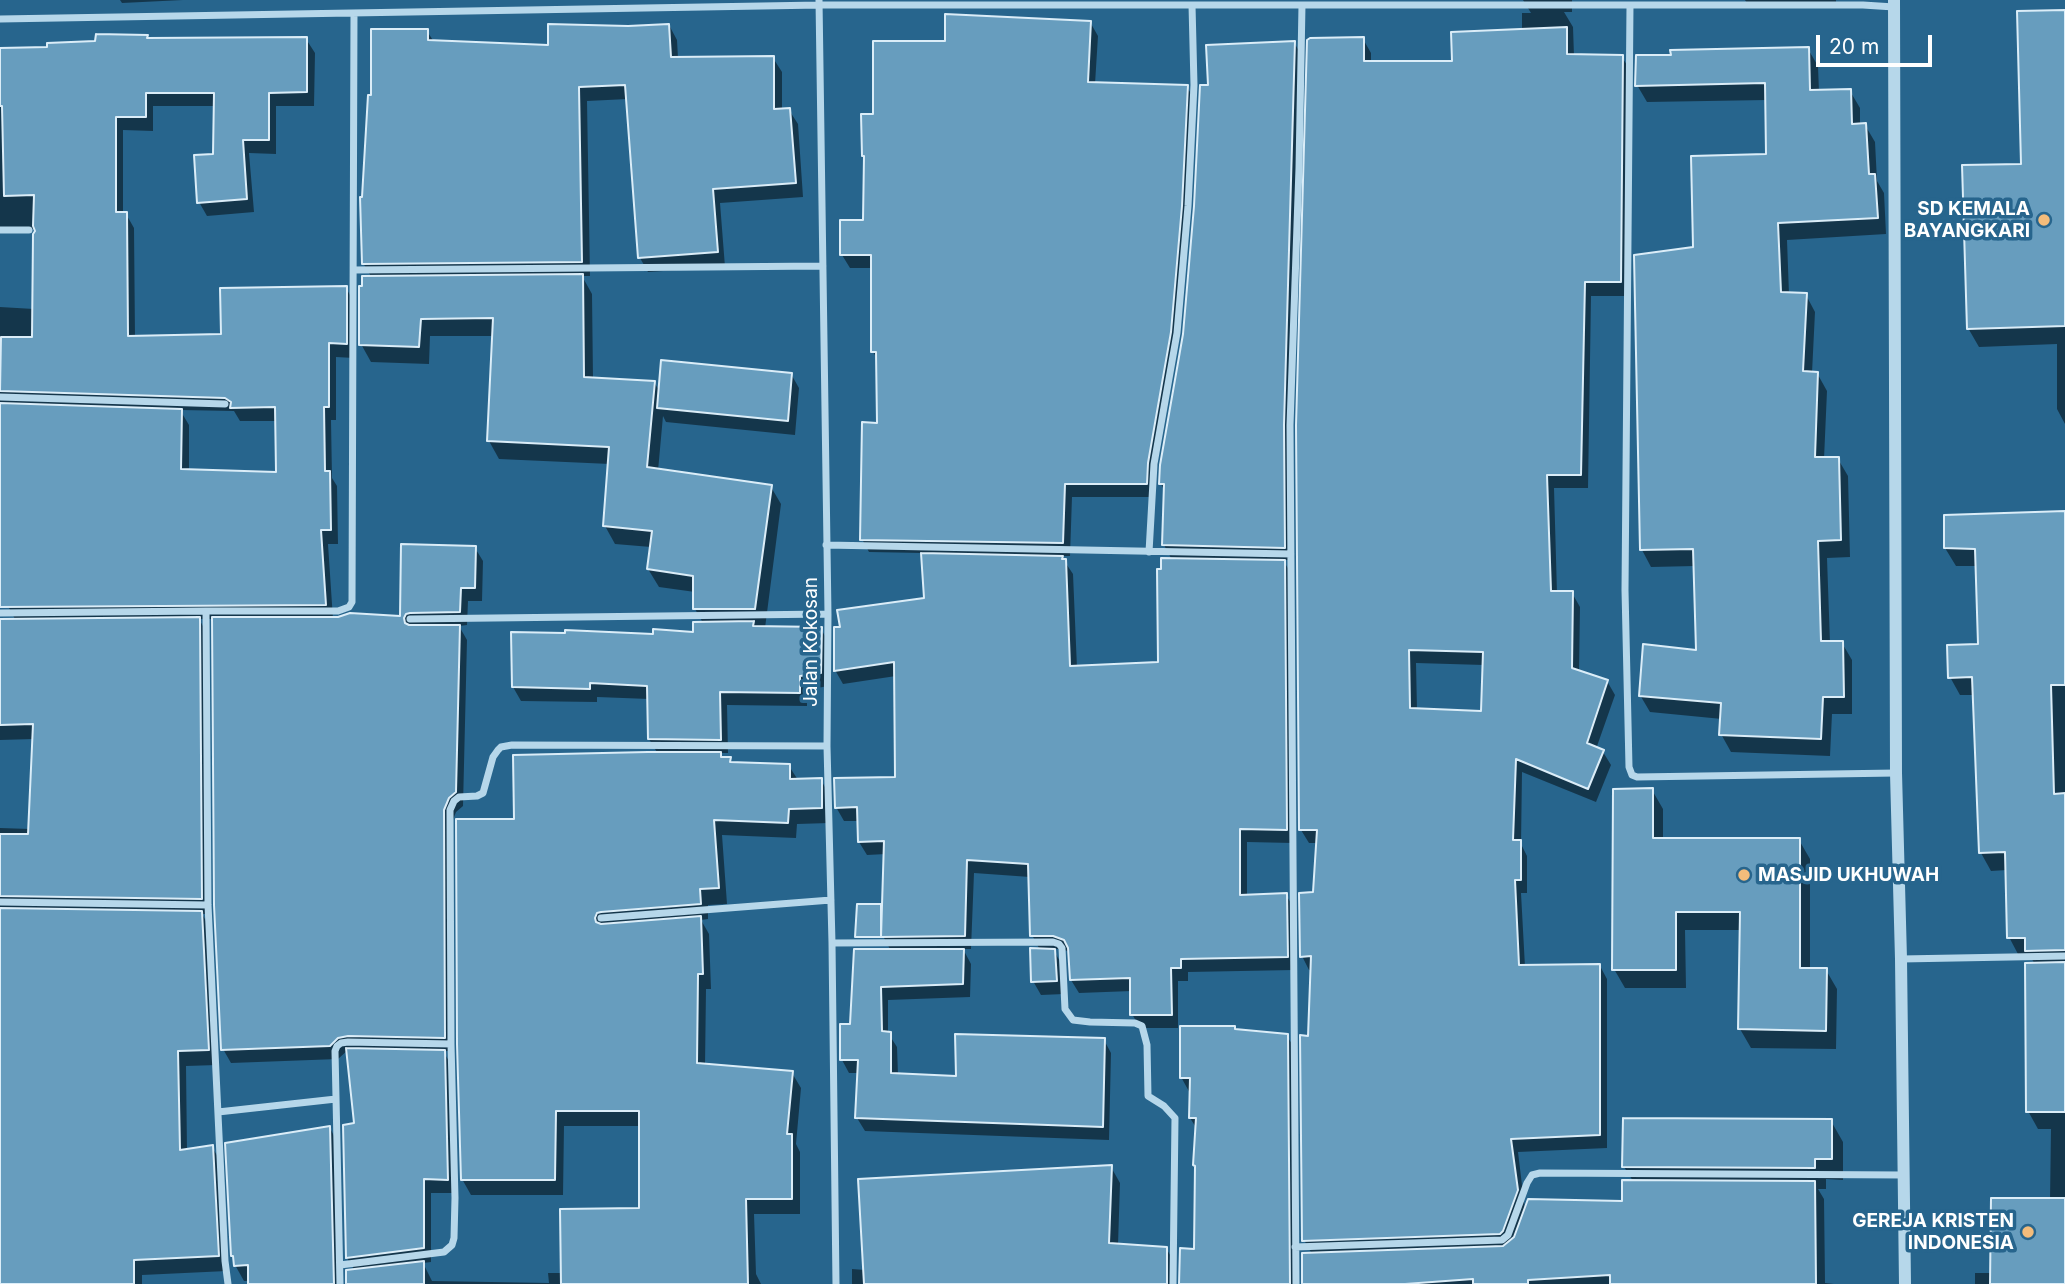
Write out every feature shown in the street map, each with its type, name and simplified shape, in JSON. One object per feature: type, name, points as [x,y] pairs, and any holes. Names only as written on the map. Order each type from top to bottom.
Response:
[{"type":"street","points":[[0,19],[819,3],[1894,4],[1896,773],[1905,1284]]},
{"type":"street","name":"Jalan Kokosan","points":[[819,3],[836,1284]]},
{"type":"street","points":[[1149,552],[1154,464],[1177,333],[1188,206],[1194,85],[1192,5]]},
{"type":"street","points":[[1296,1284],[1290,425],[1302,5]]},
{"type":"street","points":[[1630,5],[1625,576],[1629,767],[1632,775],[1637,777],[1896,773]]},
{"type":"street","points":[[0,613],[338,611],[352,602],[354,13]]},
{"type":"street","points":[[0,230],[29,230]]},
{"type":"street","points":[[354,270],[823,266]]},
{"type":"street","points":[[0,397],[225,404]]},
{"type":"street","points":[[826,545],[1291,554]]},
{"type":"street","points":[[206,611],[208,905],[228,1284]]},
{"type":"street","points":[[410,619],[828,614]]},
{"type":"street","points":[[340,1265],[444,1252],[452,1245],[455,1198],[450,810],[459,797],[483,793],[493,757],[501,747],[827,746]]},
{"type":"street","points":[[601,918],[831,900]]},
{"type":"street","points":[[0,902],[208,905]]},
{"type":"street","points":[[832,943],[1053,942],[1062,948],[1065,1009],[1073,1020],[1135,1023],[1142,1026],[1147,1045],[1148,1096],[1175,1118],[1173,1284]]},
{"type":"street","points":[[1901,959],[2065,956]]},
{"type":"street","points":[[340,1284],[334,1056],[337,1046],[341,1043],[451,1044]]},
{"type":"street","points":[[218,1112],[336,1099]]},
{"type":"street","points":[[1296,1247],[1502,1240],[1508,1235],[1527,1183],[1532,1175],[1540,1173],[1904,1175]]},
{"type":"building","points":[[2065,10],[2065,326],[1967,329],[1962,165],[2021,164],[2017,11]]},
{"type":"building","points":[[945,14],[1091,21],[1088,82],[1188,85],[1182,206],[1171,332],[1148,463],[1147,484],[1065,484],[1063,543],[860,540],[862,422],[877,423],[876,352],[871,352],[871,255],[840,255],[840,220],[863,220],[864,156],[861,114],[873,114],[873,41],[945,41]]},
{"type":"building","points":[[548,24],[669,24],[671,57],[774,56],[774,109],[790,108],[796,183],[713,189],[718,252],[638,258],[625,85],[579,87],[582,262],[362,264],[360,197],[368,95],[371,95],[371,29],[428,29],[428,40],[548,45]]},
{"type":"building","points":[[1567,27],[1567,54],[1623,55],[1621,282],[1585,282],[1581,475],[1547,475],[1551,591],[1573,591],[1572,668],[1608,680],[1587,743],[1604,750],[1588,789],[1516,759],[1513,840],[1521,840],[1521,880],[1515,880],[1519,965],[1600,964],[1600,1135],[1511,1139],[1518,1190],[1500,1234],[1302,1241],[1300,1035],[1308,1036],[1311,956],[1300,957],[1299,893],[1313,892],[1317,830],[1299,830],[1296,425],[1307,40],[1364,37],[1364,61],[1452,61],[1451,32]],"holes":[[[1409,650],[1483,652],[1481,711],[1410,708]]]},
{"type":"building","points":[[96,34],[148,35],[147,38],[307,37],[307,92],[269,93],[269,140],[243,140],[247,199],[197,203],[194,155],[213,154],[214,93],[146,93],[146,117],[116,117],[116,212],[127,212],[128,336],[221,334],[220,288],[347,286],[347,344],[329,343],[329,407],[324,407],[325,471],[330,471],[331,530],[321,530],[326,605],[0,607],[0,403],[182,409],[181,469],[276,472],[275,407],[230,408],[231,402],[225,398],[0,391],[1,337],[32,337],[35,231],[34,195],[4,196],[0,48],[47,47],[47,43],[95,41]]},
{"type":"building","points":[[1295,41],[1284,425],[1285,548],[1162,545],[1164,484],[1159,484],[1160,465],[1183,334],[1194,206],[1200,85],[1208,85],[1206,45]]},
{"type":"building","points":[[1809,47],[1810,90],[1851,89],[1852,124],[1866,123],[1869,174],[1875,174],[1878,218],[1778,223],[1781,292],[1807,293],[1803,371],[1818,372],[1815,457],[1839,457],[1841,540],[1818,541],[1821,641],[1843,641],[1844,697],[1823,697],[1821,739],[1719,735],[1721,703],[1639,696],[1643,644],[1696,650],[1693,549],[1640,550],[1634,255],[1693,247],[1691,156],[1766,154],[1765,83],[1635,86],[1636,55],[1671,55],[1670,50]]},
{"type":"building","points":[[583,274],[584,377],[655,381],[647,467],[772,485],[755,609],[693,609],[693,576],[647,569],[652,531],[603,526],[609,447],[487,441],[493,318],[421,319],[419,347],[359,345],[359,286],[362,286],[362,276]]},
{"type":"building","points":[[661,360],[792,373],[788,421],[657,408]]},
{"type":"building","points":[[2065,511],[2065,685],[2051,685],[2054,794],[2065,793],[2065,950],[2025,951],[2025,938],[2007,938],[2005,852],[1979,853],[1972,677],[1948,678],[1947,645],[1978,644],[1975,549],[1944,548],[1944,515]]},
{"type":"building","points":[[401,544],[476,546],[475,588],[461,588],[460,612],[410,613],[404,618],[409,625],[460,625],[456,792],[449,798],[444,810],[445,1038],[348,1036],[338,1038],[330,1046],[221,1050],[214,905],[212,617],[338,617],[350,613],[400,616]]},
{"type":"building","points":[[921,553],[1063,556],[1062,559],[1066,559],[1070,666],[1158,662],[1157,569],[1161,569],[1161,558],[1285,560],[1287,830],[1240,829],[1240,895],[1287,893],[1288,957],[1181,959],[1181,968],[1171,968],[1172,1015],[1130,1015],[1130,978],[1070,980],[1068,948],[1064,940],[1053,936],[1030,936],[1028,864],[967,860],[965,936],[881,937],[884,841],[858,842],[857,807],[835,808],[834,778],[895,777],[894,662],[834,671],[834,627],[840,627],[837,610],[924,598]]},
{"type":"building","points":[[200,617],[202,899],[0,896],[0,834],[28,834],[33,724],[0,725],[0,619]]},
{"type":"building","points":[[754,621],[753,626],[822,627],[821,673],[800,676],[800,693],[720,692],[721,740],[648,739],[647,686],[590,683],[590,689],[512,687],[511,632],[565,633],[565,630],[653,634],[653,629],[693,632],[693,622]]},
{"type":"building","points":[[721,752],[721,757],[731,757],[730,762],[790,764],[790,779],[822,778],[822,808],[789,809],[788,823],[714,820],[719,888],[700,889],[701,904],[601,912],[597,913],[595,918],[596,922],[601,924],[701,916],[703,974],[698,974],[697,1063],[793,1071],[787,1134],[792,1134],[792,1199],[746,1199],[748,1284],[561,1284],[560,1209],[639,1208],[639,1111],[556,1111],[555,1180],[461,1180],[457,1044],[456,819],[514,819],[513,755]]},
{"type":"building","points":[[1653,788],[1653,838],[1800,838],[1800,968],[1827,968],[1826,1031],[1738,1029],[1740,912],[1676,912],[1676,970],[1612,970],[1613,789]]},
{"type":"building","points":[[857,904],[881,904],[881,937],[855,937]]},
{"type":"building","points":[[0,908],[202,911],[209,1050],[178,1051],[180,1150],[213,1145],[219,1256],[134,1260],[134,1284],[0,1284]]},
{"type":"building","points":[[1030,948],[1055,949],[1057,981],[1031,982]]},
{"type":"building","points":[[854,949],[964,949],[963,984],[881,987],[882,1031],[891,1032],[891,1073],[956,1076],[955,1034],[1105,1038],[1103,1127],[855,1118],[858,1060],[840,1060],[840,1024],[850,1024]]},
{"type":"building","points":[[2065,962],[2065,1112],[2026,1112],[2025,963]]},
{"type":"building","points":[[1180,1026],[1235,1026],[1235,1029],[1288,1034],[1290,1284],[1179,1284],[1180,1248],[1194,1249],[1193,1165],[1196,1118],[1189,1118],[1190,1078],[1180,1078]]},
{"type":"building","points":[[346,1048],[445,1050],[448,1180],[424,1179],[424,1248],[346,1258],[343,1125],[354,1123]]},
{"type":"building","points":[[1623,1118],[1832,1119],[1832,1159],[1815,1159],[1815,1168],[1622,1167]]},
{"type":"building","points":[[330,1126],[334,1284],[248,1284],[248,1265],[234,1266],[231,1256],[225,1143]]},
{"type":"building","points":[[1112,1165],[1109,1243],[1167,1247],[1167,1284],[864,1284],[858,1179]]},
{"type":"building","points":[[1622,1180],[1815,1181],[1816,1284],[1610,1284],[1610,1275],[1528,1280],[1528,1284],[1473,1284],[1473,1279],[1405,1284],[1302,1284],[1302,1253],[1503,1246],[1514,1237],[1528,1199],[1622,1201]]},
{"type":"building","name":"GEREJA KRISTEN INDONESIA","points":[[1991,1198],[2065,1198],[2065,1284],[1990,1284]]},
{"type":"building","points":[[424,1261],[424,1284],[346,1284],[346,1270]]},
{"type":"place","name":"SD KEMALA BAYANGKARI","points":[[2044,220]]},
{"type":"place","name":"MASJID UKHUWAH","points":[[1744,875]]},
{"type":"place","name":"GEREJA KRISTEN INDONESIA","points":[[2028,1232]]}]
